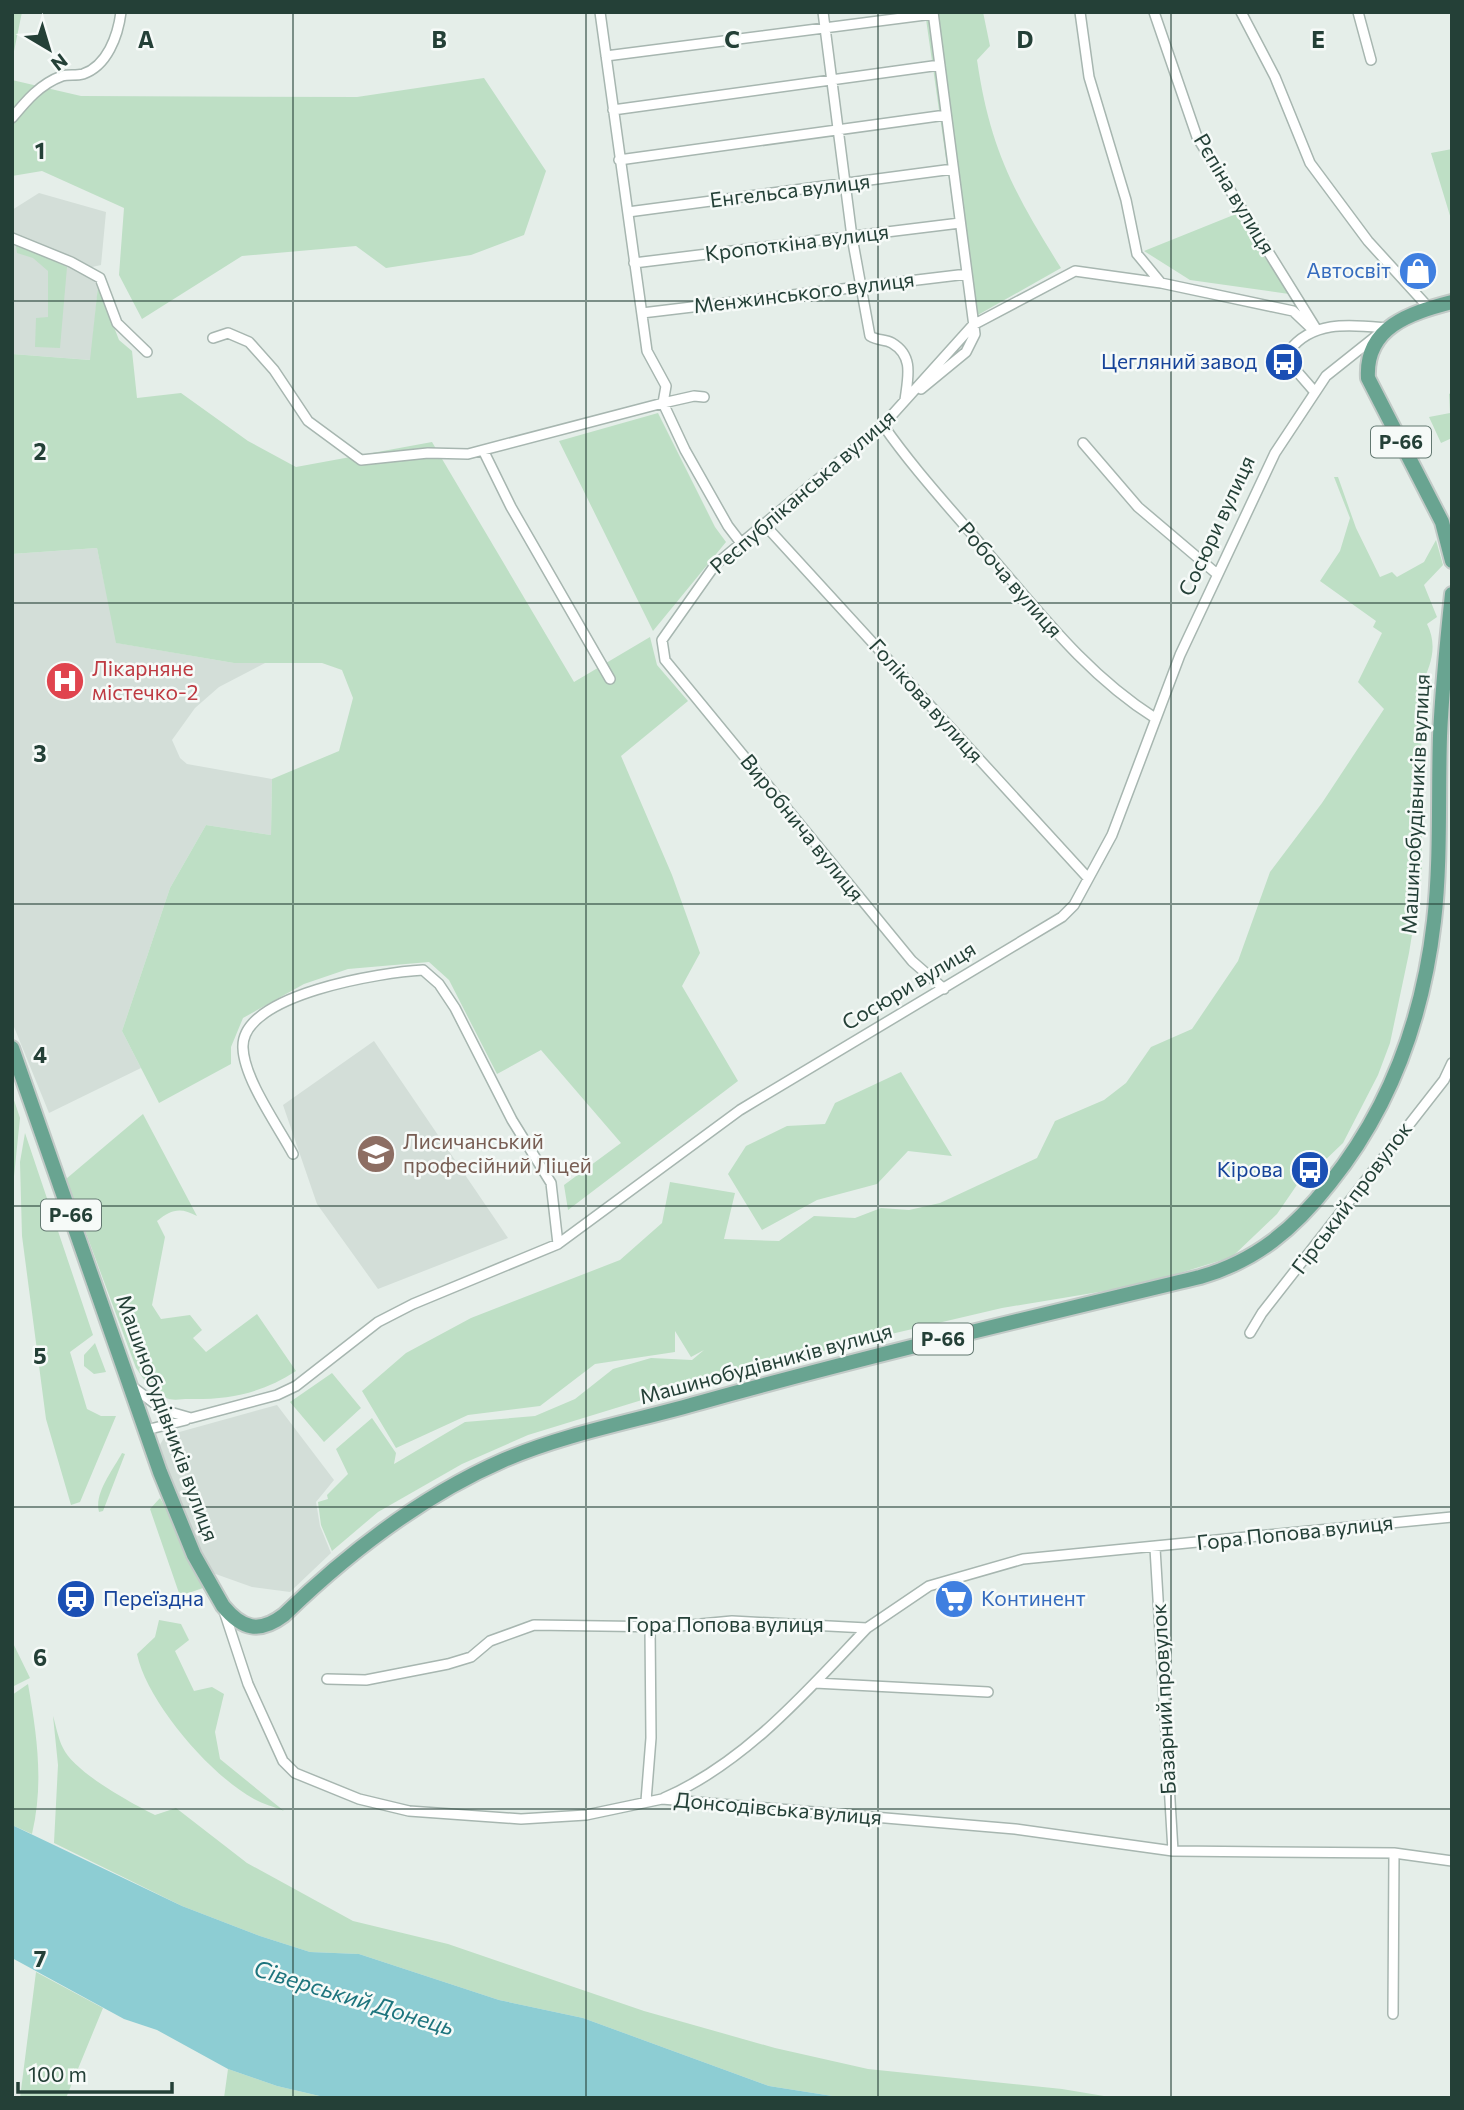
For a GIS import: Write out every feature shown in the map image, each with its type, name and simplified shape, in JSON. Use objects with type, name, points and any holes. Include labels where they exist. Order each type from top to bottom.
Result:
[{"type":"main road","name":"Сосюри вулиця","points":[[1388,328],[1429,308],[1452,302]]},
{"type":"main road","name":"Р-66","points":[[1388,328],[1378,337],[1370,351],[1367,359],[1368,378],[1442,522],[1451,555]]},
{"type":"main road","name":"Машинобудівників вулиця","points":[[12,1048],[176,1514],[223,1606],[245,1626],[258,1629],[271,1625],[386,1528],[435,1496],[504,1460],[565,1438],[824,1368],[1200,1277],[1227,1269],[1264,1250],[1306,1211],[1362,1139],[1398,1072],[1415,1014],[1428,962],[1434,919],[1440,731],[1452,594]]},
{"type":"street","points":[[12,118],[33,93],[63,75],[80,75],[96,68],[108,54],[121,12]]},
{"type":"street","points":[[600,12],[647,351],[666,386],[663,403],[685,450],[728,526],[741,543]]},
{"type":"street","points":[[823,12],[852,237],[870,336],[878,341],[889,341],[904,352],[909,363],[905,400]]},
{"type":"street","points":[[1080,12],[1089,77],[1126,200],[1138,254],[1161,283]]},
{"type":"street","name":"Рєпіна вулиця","points":[[1154,12],[1197,137],[1315,330]]},
{"type":"street","points":[[1241,12],[1275,77],[1310,163],[1368,242],[1429,308]]},
{"type":"street","points":[[1358,12],[1371,60]]},
{"type":"street","points":[[606,56],[933,13],[974,326]]},
{"type":"street","points":[[613,110],[940,65]]},
{"type":"street","points":[[620,160],[946,115]]},
{"type":"street","name":"Енгельса вулиця","points":[[628,212],[953,169]]},
{"type":"street","name":"Кропоткіна вулиця","points":[[634,263],[960,223]]},
{"type":"street","points":[[12,238],[71,262],[100,278],[117,323],[147,352]]},
{"type":"street","name":"Республіканська вулиця","points":[[665,660],[662,640],[715,565],[883,425],[974,326],[1075,271],[1161,283],[1293,311],[1315,330]]},
{"type":"street","name":"Менжинського вулиця","points":[[642,313],[967,274]]},
{"type":"street","points":[[1314,391],[1294,368],[1289,351],[1297,340],[1315,330],[1347,325],[1388,328]]},
{"type":"street","name":"Сосюри вулиця","points":[[146,1430],[277,1395],[296,1386],[378,1322],[413,1304],[558,1244],[740,1110],[1062,917],[1074,905],[1112,835],[1155,718],[1217,574],[1275,453],[1314,391],[1344,360],[1388,328]]},
{"type":"street","points":[[213,338],[228,333],[249,342],[274,370],[308,421],[361,460],[483,450],[663,403],[694,396],[704,397]]},
{"type":"street","name":"Робоча вулиця","points":[[883,425],[929,488],[1060,638],[1123,696],[1155,718]]},
{"type":"street","points":[[1083,443],[1138,507],[1217,574]]},
{"type":"street","points":[[483,450],[511,507],[610,679]]},
{"type":"street","name":"Голікова вулиця","points":[[764,524],[1088,878]]},
{"type":"street","name":"Виробнича вулиця","points":[[665,660],[904,951],[944,989]]},
{"type":"street","points":[[293,1154],[246,1064],[242,1046],[250,1026],[301,995],[335,984],[423,970],[439,984],[455,1008],[512,1120],[551,1183],[558,1244]]},
{"type":"street","name":"Гірський провулок","points":[[1250,1333],[1262,1313],[1444,1080],[1452,1063]]},
{"type":"street","points":[[129,1383],[163,1410],[191,1419]]},
{"type":"street","name":"Гора Попова вулиця","points":[[327,1679],[366,1680],[448,1664],[471,1657],[490,1642],[534,1625],[650,1627],[732,1621],[867,1628],[929,1586],[1023,1559],[1452,1517]]},
{"type":"street","name":"Базарний провулок","points":[[1155,1548],[1173,1851]]},
{"type":"street","name":"Донсодівська вулиця","points":[[223,1606],[248,1685],[283,1761],[295,1773],[315,1784],[410,1811],[455,1817],[521,1819],[586,1815],[662,1799],[1015,1829],[1173,1851],[1394,1853],[1452,1861]]},
{"type":"street","points":[[646,1801],[651,1738],[650,1627]]},
{"type":"street","points":[[662,1799],[693,1784],[732,1759],[814,1683],[867,1628]]},
{"type":"street","points":[[814,1683],[988,1692]]},
{"type":"street","points":[[1393,2014],[1394,1853]]},
{"type":"shaded area","points":[[39,193],[106,212],[101,265],[92,267],[91,278],[98,286],[91,360],[12,354],[12,210]]},
{"type":"shaded area","points":[[97,548],[117,643],[234,663],[267,662],[219,687],[195,708],[172,740],[180,758],[187,764],[272,779],[271,835],[206,825],[170,888],[122,1031],[141,1068],[49,1113],[12,1022],[12,554]]},
{"type":"shaded area","name":"Лисичанський професійний Ліцей","points":[[374,1041],[508,1238],[378,1289],[317,1204],[283,1105]]},
{"type":"shaded area","points":[[277,1405],[334,1480],[316,1502],[320,1526],[331,1553],[290,1592],[252,1587],[210,1572],[180,1512],[157,1450],[165,1436]]},
{"type":"green space","points":[[12,12],[22,12],[12,61]]},
{"type":"green space","points":[[925,12],[983,12],[990,46],[977,60],[989,119],[1017,193],[1061,268],[969,320]]},
{"type":"green space","points":[[484,78],[546,171],[524,235],[471,255],[386,268],[356,246],[242,256],[142,319],[119,275],[124,208],[42,171],[12,176],[12,80],[81,96],[357,97]]},
{"type":"green space","points":[[1452,149],[1452,218],[1451,219],[1431,153]]},
{"type":"green space","points":[[1236,214],[1289,294],[1190,280],[1144,251]]},
{"type":"green space","points":[[16,246],[26,247],[67,267],[60,348],[35,347],[36,318],[48,317],[48,271],[33,258],[17,253]]},
{"type":"green space","points":[[98,286],[119,340],[132,351],[137,398],[181,393],[248,441],[296,467],[432,442],[574,682],[650,637],[657,665],[688,701],[621,756],[672,875],[700,953],[682,986],[738,1081],[568,1210],[564,1185],[621,1143],[541,1050],[497,1074],[449,980],[429,962],[348,969],[304,984],[243,1018],[231,1047],[231,1064],[159,1103],[122,1031],[170,888],[206,825],[271,835],[272,779],[339,751],[353,698],[342,670],[322,663],[234,663],[116,643],[97,548],[12,554],[12,354],[90,360]]},
{"type":"green space","points":[[1452,392],[1452,438],[1441,443],[1429,417],[1450,413],[1449,394]]},
{"type":"green space","points":[[658,413],[715,527],[726,542],[653,631],[559,441]]},
{"type":"green space","points":[[1334,477],[1338,477],[1356,528],[1380,577],[1392,572],[1397,577],[1424,562],[1436,540],[1443,565],[1424,585],[1437,617],[1427,624],[1433,648],[1428,671],[1421,686],[1422,873],[1390,1043],[1378,1075],[1343,1143],[1320,1165],[1309,1157],[1296,1174],[1303,1176],[1277,1214],[1232,1257],[1141,1285],[1002,1308],[857,1342],[655,1396],[528,1435],[462,1464],[378,1512],[332,1551],[321,1525],[318,1502],[328,1499],[327,1495],[348,1474],[336,1449],[372,1418],[396,1453],[394,1464],[465,1422],[535,1416],[575,1399],[613,1369],[651,1358],[692,1360],[704,1350],[691,1357],[675,1331],[675,1352],[595,1364],[540,1406],[468,1415],[396,1448],[362,1391],[406,1353],[471,1318],[620,1260],[662,1223],[670,1182],[735,1193],[724,1239],[779,1241],[814,1216],[855,1218],[881,1208],[909,1210],[940,1203],[1037,1158],[1055,1121],[1104,1100],[1126,1083],[1151,1047],[1192,1029],[1238,961],[1270,872],[1322,803],[1384,709],[1358,682],[1382,633],[1373,627],[1376,621],[1320,581],[1340,551],[1350,518]]},
{"type":"green space","points":[[901,1072],[952,1156],[908,1151],[877,1184],[817,1200],[762,1230],[728,1174],[746,1146],[787,1126],[825,1124],[835,1103]]},
{"type":"green space","points":[[12,1094],[20,1118],[13,1186],[12,1183]]},
{"type":"green space","points":[[143,1114],[197,1216],[186,1211],[176,1211],[157,1221],[165,1237],[152,1305],[161,1319],[190,1315],[202,1330],[193,1338],[206,1352],[257,1314],[296,1371],[284,1379],[245,1394],[174,1400],[157,1393],[136,1368],[66,1179]]},
{"type":"green space","points":[[25,1133],[93,1335],[70,1352],[87,1409],[101,1416],[116,1416],[80,1502],[71,1505],[46,1419],[22,1236],[20,1162]]},
{"type":"green space","points":[[95,1343],[106,1372],[94,1374],[84,1366],[84,1355]]},
{"type":"green space","points":[[332,1373],[361,1408],[324,1442],[290,1402]]},
{"type":"green space","points":[[122,1453],[125,1454],[103,1511],[99,1512],[102,1489]]},
{"type":"green space","points":[[160,1498],[184,1539],[203,1588],[180,1596],[150,1509]]},
{"type":"green space","points":[[159,1620],[181,1624],[189,1640],[175,1651],[194,1691],[212,1687],[224,1694],[215,1732],[220,1759],[284,1811],[254,1799],[219,1773],[183,1736],[153,1694],[137,1654],[155,1637]]},
{"type":"green space","points":[[12,1641],[30,1678],[12,1687]]},
{"type":"green space","points":[[28,1684],[38,1778],[32,1834],[12,1825],[12,1695]]},
{"type":"green space","points":[[53,1716],[61,1744],[69,1757],[104,1786],[155,1815],[176,1808],[247,1863],[353,1921],[448,1944],[644,2011],[775,2048],[868,2069],[1062,2089],[1116,2098],[845,2098],[769,2086],[583,2018],[499,2000],[359,1954],[310,1952],[260,1936],[182,1906],[54,1843],[58,1765]]},
{"type":"green space","points":[[36,1972],[103,2008],[66,2098],[20,2098]]},
{"type":"green space","points":[[228,2069],[277,2086],[328,2098],[224,2098]]},
{"type":"water","name":"Сіверський Донець","points":[[12,1825],[182,1906],[260,1936],[310,1952],[359,1954],[499,2000],[583,2018],[769,2086],[845,2098],[328,2098],[277,2086],[228,2069],[157,2030],[124,2019],[12,1958]]},
{"type":"place","name":"Автосвіт","points":[[1418,271]]},
{"type":"place","name":"Цегляний завод","points":[[1284,362]]},
{"type":"place","name":"Лікарняне містечко-2","points":[[65,681]]},
{"type":"place","name":"Лисичанський професійний Ліцей","points":[[376,1154]]},
{"type":"place","name":"Кірова","points":[[1310,1170]]},
{"type":"place","name":"Переїздна","points":[[76,1599]]},
{"type":"place","name":"Континент","points":[[954,1599]]}]
